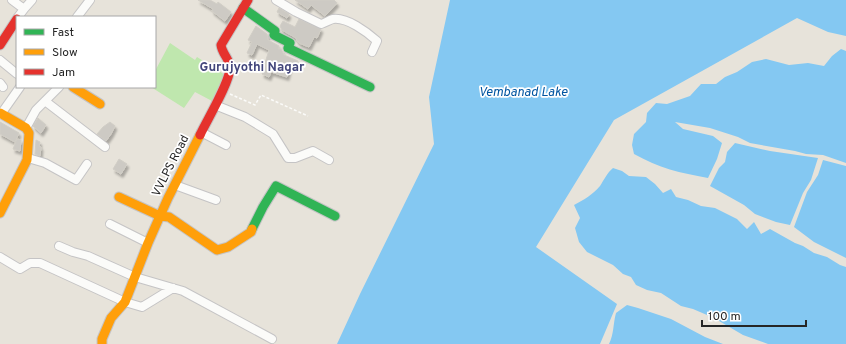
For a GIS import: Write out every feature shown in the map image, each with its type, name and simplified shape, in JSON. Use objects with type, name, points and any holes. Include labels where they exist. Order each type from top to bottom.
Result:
[{"type":"street","points":[[12,0],[24,8]]},
{"type":"street","points":[[19,16],[24,8],[32,0]]},
{"type":"street","points":[[78,16],[90,0]]},
{"type":"street","name":"VVLPS Road","points":[[103,344],[102,339],[112,318],[125,302],[160,216],[222,91],[228,76],[228,62],[221,54],[221,45],[248,0]]},
{"type":"street","points":[[276,0],[321,24],[333,19],[348,22],[368,33],[377,41],[372,52]]},
{"type":"street","points":[[243,8],[275,31],[274,35],[290,43],[288,48],[370,87]]},
{"type":"street","points":[[0,46],[16,21]]},
{"type":"street","points":[[0,60],[16,73]]},
{"type":"street","points":[[0,213],[28,158],[29,133],[26,128],[1,114],[19,88]]},
{"type":"street","points":[[26,128],[36,110],[58,88]]},
{"type":"street","points":[[75,88],[100,104]]},
{"type":"street","points":[[45,101],[105,147]]},
{"type":"street","points":[[215,105],[244,116],[273,134],[288,158],[295,158],[313,151],[329,160]]},
{"type":"street","points":[[201,132],[226,145]]},
{"type":"street","points":[[28,158],[45,163],[76,180],[87,164]]},
{"type":"street","points":[[175,185],[216,200]]},
{"type":"street","points":[[120,197],[160,216],[169,217],[217,250],[228,247],[251,232],[263,207],[276,186],[335,216]]},
{"type":"street","points":[[110,224],[148,243]]},
{"type":"street","points":[[59,246],[88,256],[136,277],[183,291],[272,339]]},
{"type":"street","points":[[0,257],[20,269],[30,264],[40,263],[125,302],[142,307],[173,288]]},
{"type":"path","points":[[228,62],[260,73]]},
{"type":"path","points":[[222,91],[255,105],[260,95],[308,116]]},
{"type":"green space","points":[[170,43],[195,60],[197,57],[225,75],[212,101],[195,92],[184,108],[153,88],[156,88],[156,69]]},
{"type":"water","name":"Vembanad Lake","points":[[450,0],[846,0],[846,36],[828,32],[797,18],[614,120],[536,247],[617,304],[600,344],[337,344],[434,144],[429,97]]},
{"type":"water","points":[[841,49],[846,51],[846,163],[823,155],[806,154],[750,143],[738,137],[710,128],[675,122],[683,129],[713,136],[722,143],[717,159],[708,178],[670,169],[652,163],[634,154],[632,145],[634,134],[646,122],[647,113],[656,103],[667,104],[690,96],[701,84],[716,84],[725,77],[737,72],[752,62],[766,59],[789,65],[808,63],[824,66],[832,56]]},
{"type":"water","points":[[735,143],[770,151],[818,158],[811,180],[803,193],[790,225],[776,222],[755,214],[744,205],[710,186],[719,168],[725,162],[727,152]]},
{"type":"water","points":[[823,160],[846,166],[846,258],[814,242],[794,227],[807,192],[818,175]]},
{"type":"water","points":[[613,168],[622,171],[629,176],[646,177],[663,193],[671,189],[676,197],[688,200],[701,206],[715,208],[737,219],[747,229],[754,222],[761,234],[770,229],[814,253],[827,257],[846,267],[846,344],[768,344],[743,335],[714,318],[693,309],[681,306],[661,293],[647,290],[636,285],[631,277],[623,274],[613,265],[587,252],[579,242],[575,228],[580,218],[574,205],[588,197],[597,189]]},
{"type":"water","points":[[627,305],[671,319],[705,337],[723,344],[609,344],[616,313]]},
{"type":"building","points":[[198,0],[210,0],[217,4],[218,2],[231,12],[225,21],[212,11],[213,9]]},
{"type":"building","points":[[295,0],[334,0],[337,3],[325,16],[311,5],[308,9]]},
{"type":"building","points":[[279,8],[289,14],[287,18],[277,12]]},
{"type":"building","points":[[299,19],[321,29],[317,38],[314,37],[309,47],[299,43],[296,38],[282,30],[280,26],[283,21],[295,27]]},
{"type":"building","points":[[256,26],[267,34],[268,40],[279,46],[278,49],[281,49],[284,55],[298,61],[296,67],[290,65],[287,77],[271,72],[269,77],[262,74],[269,50],[257,44],[252,55],[247,53],[252,42],[248,40]]},
{"type":"building","points":[[38,118],[46,125],[41,133],[33,126]]},
{"type":"building","points":[[0,122],[19,133],[15,142],[0,134]]},
{"type":"building","points":[[110,122],[115,126],[106,141],[97,134]]},
{"type":"building","points":[[17,139],[21,140],[20,151],[13,149]]},
{"type":"building","points":[[36,140],[40,142],[40,156],[35,154]]},
{"type":"building","points":[[119,159],[127,164],[121,174],[113,169]]},
{"type":"traffic: fast","points":[[243,8],[275,31],[274,35],[290,43],[288,48],[370,87]]},
{"type":"traffic: fast","points":[[252,229],[276,186],[335,216]]},
{"type":"traffic: slow","points":[[75,88],[100,104]]},
{"type":"traffic: slow","points":[[0,113],[26,128],[29,133],[27,160],[0,213]]},
{"type":"traffic: slow","points":[[102,344],[102,339],[111,318],[125,302],[148,243],[168,198],[200,135]]},
{"type":"traffic: slow","points":[[119,197],[160,216],[169,217],[217,250],[228,247],[251,232],[252,229]]},
{"type":"traffic: jam","points":[[200,135],[229,74],[230,65],[221,45],[248,0]]},
{"type":"traffic: jam","points":[[0,45],[16,21]]},
{"type":"district","name":"Gurujyothi Nagar","points":[[252,68]]}]
